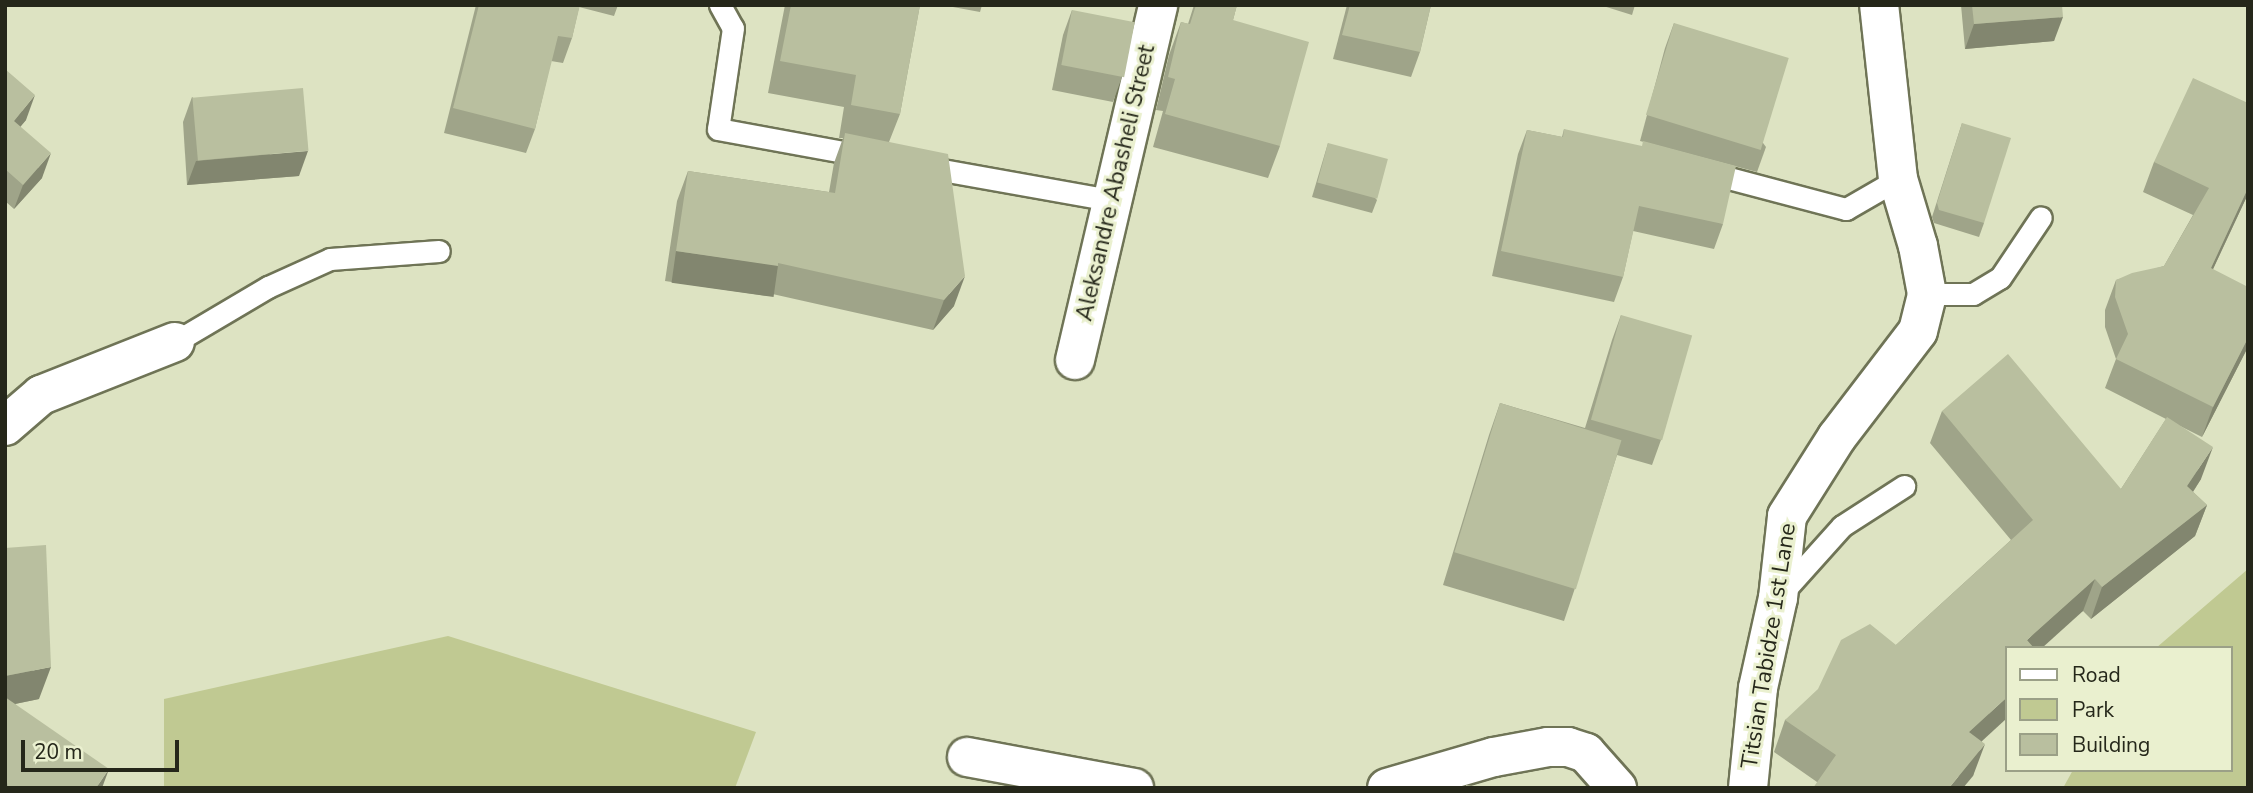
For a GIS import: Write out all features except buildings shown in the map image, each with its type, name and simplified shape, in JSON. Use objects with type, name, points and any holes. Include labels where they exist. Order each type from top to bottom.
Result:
[{"type":"street","name":"Aleksandre Abasheli Street","points":[[1075,360],[1158,5]]},
{"type":"street","name":"Titsian Tabidze 1st Lane","points":[[1748,788],[1758,688],[1778,598],[1787,516],[1837,437],[1918,331],[1927,294],[1918,246],[1898,179],[1879,5]]},
{"type":"street","points":[[5,426],[41,395],[175,342]]},
{"type":"street","points":[[1387,788],[1494,757],[1558,747],[1586,753],[1616,788]]},
{"type":"street","points":[[967,757],[1134,788]]},
{"type":"lane","points":[[720,5],[733,29],[718,129],[881,159]]},
{"type":"lane","points":[[908,163],[1111,200]]},
{"type":"lane","points":[[1684,166],[1846,209],[1898,179]]},
{"type":"lane","points":[[1927,294],[1973,294],[2000,278],[2041,217]]},
{"type":"lane","points":[[175,342],[268,287],[331,259],[439,251]]},
{"type":"lane","points":[[1778,598],[1842,526],[1904,486]]},
{"type":"green space","points":[[2248,569],[2248,788],[2063,788],[2072,772],[2232,772],[2232,646],[2158,646]]},
{"type":"green space","points":[[448,636],[756,732],[735,788],[164,788],[164,699]]}]
